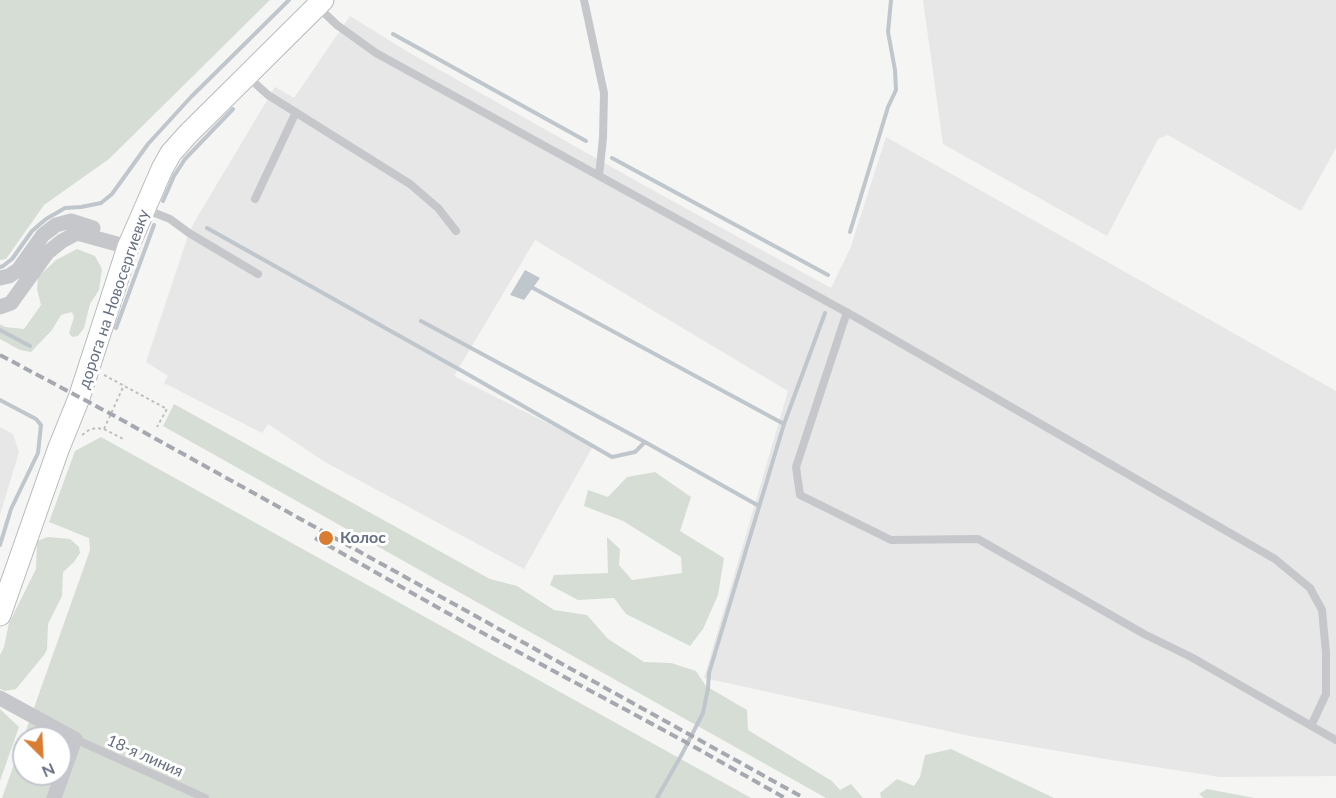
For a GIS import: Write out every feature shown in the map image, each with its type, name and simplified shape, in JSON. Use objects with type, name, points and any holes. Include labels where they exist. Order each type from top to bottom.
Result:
[{"type":"street","name":"дорога на Новосергиевку","points":[[0,615],[89,368],[119,244],[145,209],[171,153],[320,3]]},
{"type":"street","points":[[0,278],[9,276],[18,270],[43,235],[56,225],[71,221],[93,228],[119,244]]},
{"type":"street","points":[[0,307],[11,303],[47,253],[77,233],[119,244]]},
{"type":"street","points":[[0,698],[75,739],[54,798]]},
{"type":"lane","points":[[584,0],[604,93],[599,176]]},
{"type":"lane","points":[[320,3],[337,25],[376,53],[847,312],[1275,559],[1310,588],[1322,610],[1326,653],[1326,694],[1311,726]]},
{"type":"lane","points":[[247,76],[268,94],[410,184],[438,208],[456,231]]},
{"type":"lane","points":[[255,198],[296,112]]},
{"type":"lane","points":[[145,209],[170,219],[189,233],[258,274]]},
{"type":"lane","points":[[847,312],[796,467],[800,495],[891,540],[978,539],[1336,740]]},
{"type":"lane","name":"18-я линия","points":[[75,739],[205,798]]},
{"type":"path","points":[[89,368],[124,384],[167,409],[157,428]]},
{"type":"path","points":[[104,429],[124,384]]},
{"type":"path","points":[[80,436],[96,428],[104,429],[125,440]]},
{"type":"shaded area","points":[[0,0],[270,0],[109,159],[44,205],[6,259],[0,260]]},
{"type":"shaded area","points":[[923,0],[1336,0],[1336,148],[1301,211],[1168,135],[1158,139],[1107,236],[943,144]]},
{"type":"shaded area","points":[[350,16],[408,52],[831,288],[850,249],[886,137],[1336,391],[1336,776],[1220,777],[970,736],[704,678],[788,391],[535,240],[454,376],[593,446],[524,569],[325,462],[268,424],[262,433],[164,383],[168,376],[146,362],[189,233],[196,219],[275,87],[294,98]]},
{"type":"shaded area","points":[[77,249],[95,256],[102,269],[99,290],[90,304],[84,328],[78,336],[72,337],[69,333],[74,317],[72,312],[61,315],[52,330],[31,352],[20,350],[0,339],[0,324],[5,327],[24,329],[41,305],[37,289],[38,277],[56,260]]},
{"type":"shaded area","points":[[525,270],[540,278],[524,300],[510,295]]},
{"type":"shaded area","points":[[174,404],[490,579],[517,586],[554,610],[587,615],[608,639],[644,662],[671,663],[696,671],[706,686],[747,710],[748,730],[832,781],[840,790],[851,784],[863,798],[826,798],[163,426]]},
{"type":"shaded area","points":[[0,427],[13,434],[19,452],[0,515]]},
{"type":"shaded area","points":[[101,437],[751,798],[2,798],[12,770],[12,786],[72,786],[72,726],[28,726],[90,550],[89,538],[49,522],[75,451]]},
{"type":"shaded area","points":[[655,472],[691,497],[680,531],[724,558],[718,595],[703,629],[690,646],[626,614],[614,598],[578,600],[550,585],[554,575],[608,573],[607,537],[620,549],[619,565],[632,580],[682,573],[681,557],[623,521],[584,506],[588,490],[608,497],[627,477]]},
{"type":"shaded area","points":[[48,537],[70,539],[79,547],[80,553],[63,572],[62,596],[48,624],[47,650],[16,689],[5,691],[0,689],[0,655],[9,623],[36,569],[37,541]]},
{"type":"shaded area","points":[[0,709],[18,726],[12,726],[12,747],[0,781]]},
{"type":"shaded area","points":[[951,749],[1054,798],[881,798],[880,793],[897,779],[914,786],[920,777],[925,755]]},
{"type":"shaded area","points":[[1207,789],[1255,798],[1204,798],[1199,794]]},
{"type":"waterway","points":[[0,267],[12,259],[32,231],[46,219],[65,208],[101,203],[112,194],[148,144],[191,97],[289,0]]},
{"type":"waterway","points":[[850,232],[888,107],[896,90],[888,32],[891,0]]},
{"type":"waterway","points":[[393,34],[586,141]]},
{"type":"waterway","points":[[163,201],[174,176],[185,159],[233,109]]},
{"type":"waterway","points":[[612,158],[828,275]]},
{"type":"waterway","points":[[116,328],[154,225]]},
{"type":"waterway","points":[[207,228],[612,457],[635,452],[645,442],[759,506]]},
{"type":"waterway","points":[[533,288],[784,424]]},
{"type":"waterway","points":[[657,798],[703,713],[709,673],[784,424],[825,313]]},
{"type":"waterway","points":[[421,321],[645,442]]},
{"type":"waterway","points":[[0,330],[30,346]]},
{"type":"waterway","points":[[0,400],[36,419],[41,425],[38,453],[11,509],[0,545]]},
{"type":"railway","points":[[0,355],[111,414],[804,798]]},
{"type":"railway","points":[[315,538],[481,632],[785,798]]},
{"type":"place","name":"Колос","points":[[326,538]]}]
